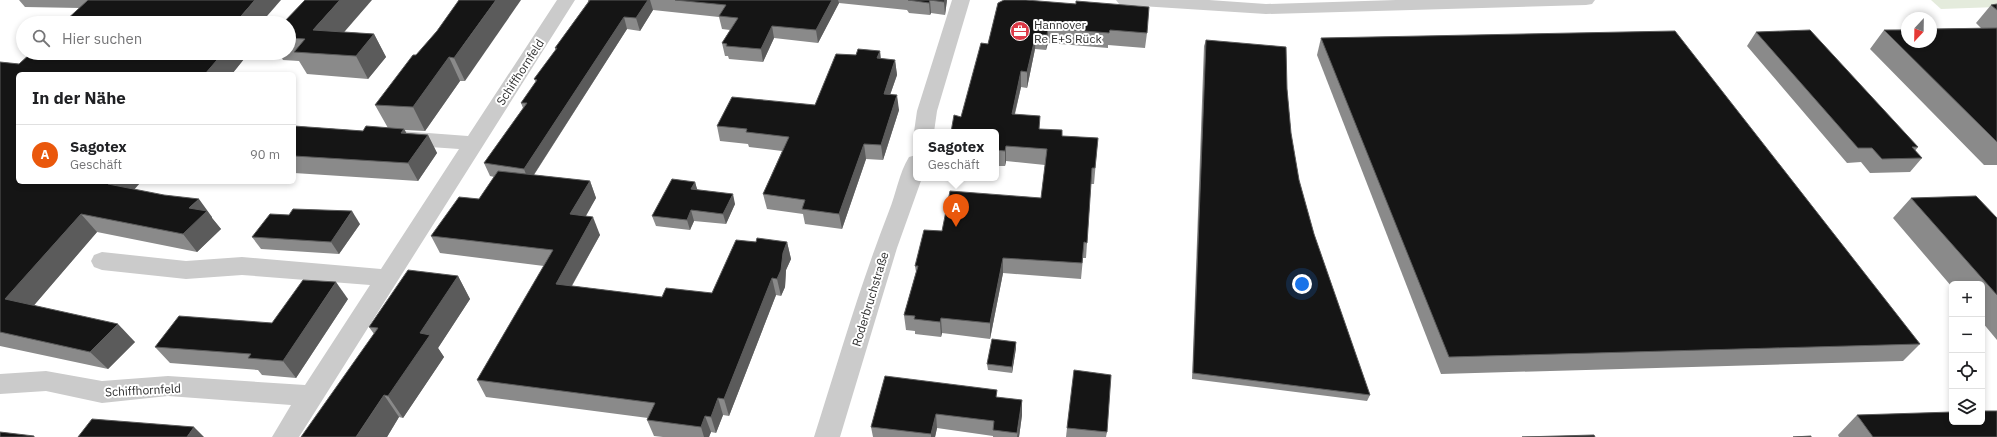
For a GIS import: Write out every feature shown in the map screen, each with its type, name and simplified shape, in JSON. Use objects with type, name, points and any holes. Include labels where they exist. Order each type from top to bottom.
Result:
[{"type":"street","name":"Schiffhornfeld","points":[[285,437],[389,278],[566,0]]},
{"type":"street","points":[[924,129],[927,111],[961,0]]},
{"type":"street","points":[[1125,0],[1266,9],[1586,0]]},
{"type":"street","points":[[381,136],[474,143]]},
{"type":"street","name":"Roderbruchstraße","points":[[827,437],[886,248],[907,193],[913,172]]},
{"type":"street","points":[[102,261],[186,270],[242,266],[389,278]]},
{"type":"street","name":"Schiffhornfeld","points":[[0,384],[46,381],[102,392],[168,386],[312,396]]},
{"type":"green space","points":[[1931,0],[1997,0],[1997,7],[1941,9]]},
{"type":"building","points":[[88,0],[255,0],[241,16],[71,16]]},
{"type":"building","points":[[305,0],[340,0],[313,30],[374,34],[356,56],[296,52],[296,50],[305,39],[296,38],[296,16],[290,16]]},
{"type":"building","points":[[459,0],[496,0],[454,58],[449,57],[413,107],[375,105],[413,55],[416,55],[437,31]]},
{"type":"building","points":[[590,0],[648,0],[636,18],[624,17],[524,169],[484,163],[527,103],[521,103],[537,80],[534,79]]},
{"type":"building","points":[[675,0],[832,0],[816,30],[772,26],[761,49],[726,46],[727,44],[722,43],[738,18],[719,16],[726,5]]},
{"type":"building","points":[[908,0],[930,0],[929,3]]},
{"type":"building","points":[[930,0],[945,0],[944,2]]},
{"type":"building","points":[[1004,0],[1026,0],[1076,4],[1076,1],[1149,7],[1147,33],[1110,30],[1109,33],[1048,28],[1047,35],[1036,34],[1027,72],[1021,71],[1012,114],[1040,116],[1039,129],[1062,130],[1062,136],[1098,138],[1095,168],[1092,168],[1087,243],[1084,242],[1082,263],[1003,258],[990,323],[941,318],[940,322],[914,319],[915,316],[904,315],[918,266],[915,266],[924,230],[942,231],[950,191],[1041,198],[1047,149],[1006,146],[1005,151],[999,150],[999,129],[952,129],[954,115],[961,117],[981,43],[988,44],[998,3]]},
{"type":"building","points":[[1997,4],[1997,10],[1991,5]]},
{"type":"building","points":[[1997,28],[1997,142],[1902,48],[1937,48],[1937,29]]},
{"type":"building","points":[[1810,30],[1918,147],[1912,147],[1922,158],[1882,159],[1872,148],[1858,148],[1756,32]]},
{"type":"building","points":[[1884,30],[1901,30],[1901,47]]},
{"type":"building","points":[[1675,31],[1920,344],[1449,357],[1321,38]]},
{"type":"building","points":[[1206,40],[1286,47],[1287,89],[1291,133],[1299,180],[1314,234],[1370,395],[1193,373]]},
{"type":"building","points":[[858,49],[880,51],[877,58],[895,60],[884,94],[897,95],[881,145],[864,144],[839,214],[802,209],[805,200],[763,194],[789,137],[746,132],[747,129],[717,126],[732,97],[815,105],[836,54],[856,55]]},
{"type":"building","points":[[23,60],[217,60],[207,72],[16,72],[16,184],[108,184],[164,195],[199,199],[189,208],[207,211],[183,234],[81,214],[5,299],[118,324],[90,352],[0,332],[0,62],[19,64]]},
{"type":"building","points":[[296,126],[363,131],[366,126],[404,129],[401,133],[428,135],[408,163],[296,156]]},
{"type":"building","points":[[498,171],[590,181],[570,214],[593,217],[556,284],[662,297],[666,288],[712,293],[736,240],[756,242],[757,238],[787,242],[783,253],[781,270],[777,279],[772,278],[724,399],[718,398],[711,417],[705,416],[701,427],[647,420],[655,403],[477,380],[553,250],[431,236],[459,197],[479,199]]},
{"type":"building","points":[[672,179],[695,182],[691,189],[733,194],[723,214],[691,210],[687,220],[652,216]]},
{"type":"building","points":[[1976,196],[1997,218],[1997,295],[1985,281],[1911,198]]},
{"type":"building","points":[[293,209],[352,211],[331,242],[252,237],[270,214],[289,215]]},
{"type":"building","points":[[408,270],[458,276],[420,333],[430,335],[388,396],[384,395],[356,437],[301,437],[378,328],[369,327]]},
{"type":"building","points":[[303,280],[336,282],[283,361],[248,358],[251,354],[155,347],[179,316],[272,323]]},
{"type":"building","points":[[992,339],[1016,342],[1012,367],[987,364]]},
{"type":"building","points":[[1074,370],[1111,375],[1107,432],[1067,428]]},
{"type":"building","points":[[885,376],[997,390],[996,397],[1022,400],[1017,433],[993,430],[994,421],[936,414],[931,434],[871,427]]},
{"type":"building","points":[[1985,411],[1997,411],[1997,437],[1873,437],[1857,415],[1949,412],[1949,425],[1985,425]]},
{"type":"building","points":[[92,419],[194,427],[187,437],[78,437]]},
{"type":"building","points":[[0,432],[34,436],[34,437],[0,437]]},
{"type":"building","points":[[1594,435],[1595,437],[1522,437]]},
{"type":"place","name":"Hannover Re E+S Rück","points":[[1020,31]]},
{"type":"place","name":"Sagotex","points":[[956,227]]}]
